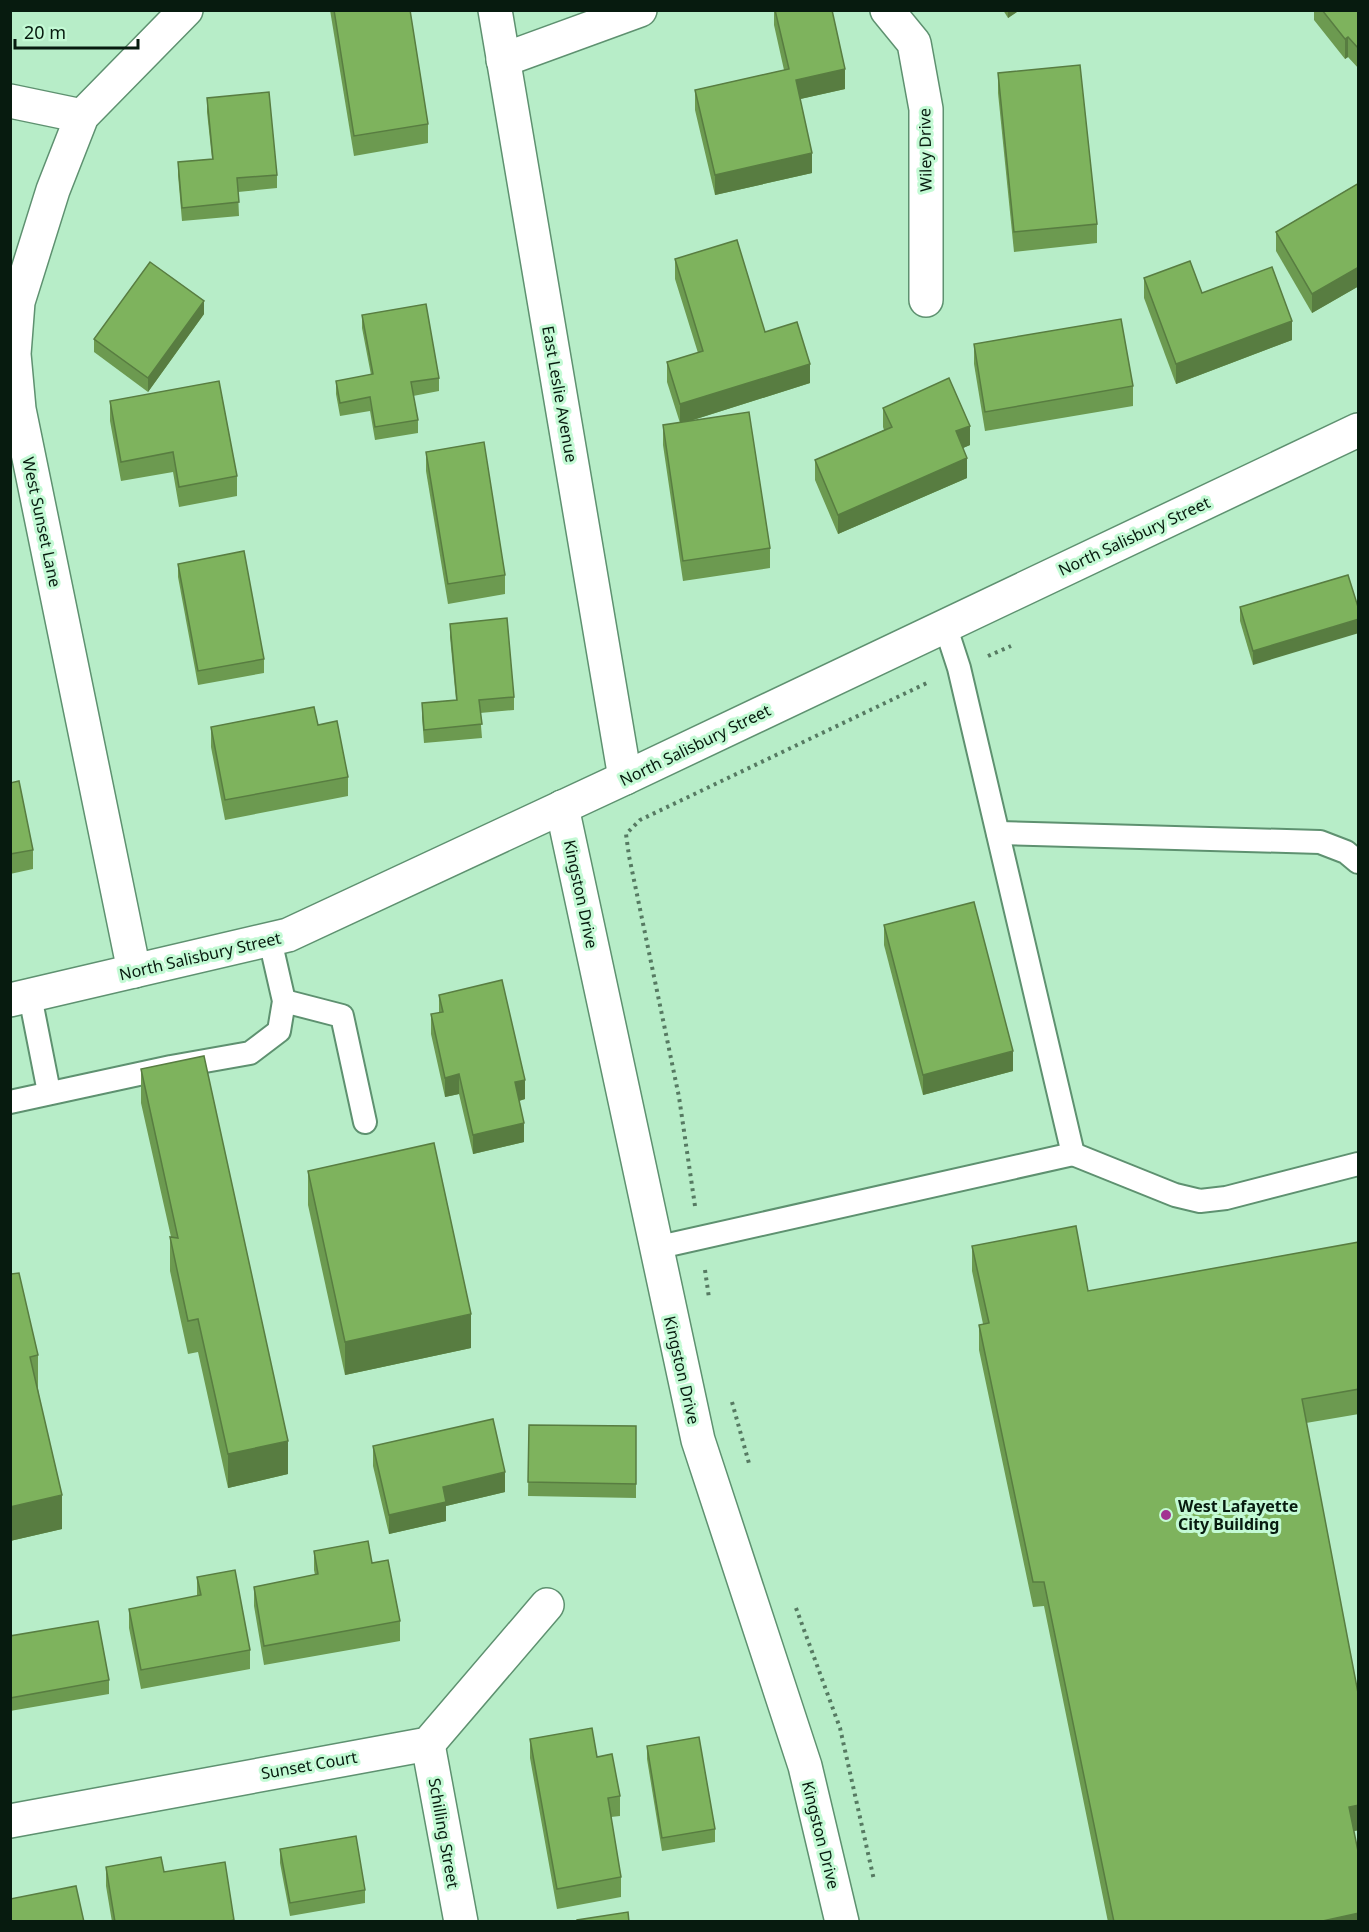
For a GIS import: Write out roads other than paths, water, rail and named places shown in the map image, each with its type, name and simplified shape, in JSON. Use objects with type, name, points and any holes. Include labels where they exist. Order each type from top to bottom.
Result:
[{"type":"street","name":"West Sunset Lane","points":[[134,971],[19,409],[15,354],[18,302],[53,190],[82,116],[186,10]]},
{"type":"street","name":"East Leslie Avenue","points":[[495,10],[625,778]]},
{"type":"street","points":[[503,60],[640,10]]},
{"type":"street","name":"Wiley Drive","points":[[887,10],[914,43],[926,109],[926,300]]},
{"type":"street","points":[[10,101],[82,116]]},
{"type":"street","name":"North Salisbury Street","points":[[20,998],[288,935],[1359,430]]},
{"type":"street","name":"Kingston Drive","points":[[562,807],[698,1440],[805,1766],[842,1922]]},
{"type":"street","points":[[428,1744],[547,1605]]},
{"type":"street","name":"Sunset Court","points":[[10,1821],[428,1744]]},
{"type":"street","name":"Schilling Street","points":[[428,1744],[461,1922]]},
{"type":"lane","points":[[945,625],[959,668],[1073,1154]]},
{"type":"lane","points":[[998,832],[1320,842],[1346,852],[1359,862]]},
{"type":"lane","points":[[10,1102],[49,1092],[250,1053],[279,1031],[284,1001],[270,940]]},
{"type":"lane","points":[[20,998],[49,1092]]},
{"type":"lane","points":[[284,1001],[342,1016],[365,1122]]},
{"type":"lane","points":[[655,1248],[1073,1154],[1175,1196],[1200,1201],[1226,1198],[1359,1164]]},
{"type":"place","name":"West Lafayette City Building","points":[[1166,1515]]}]
